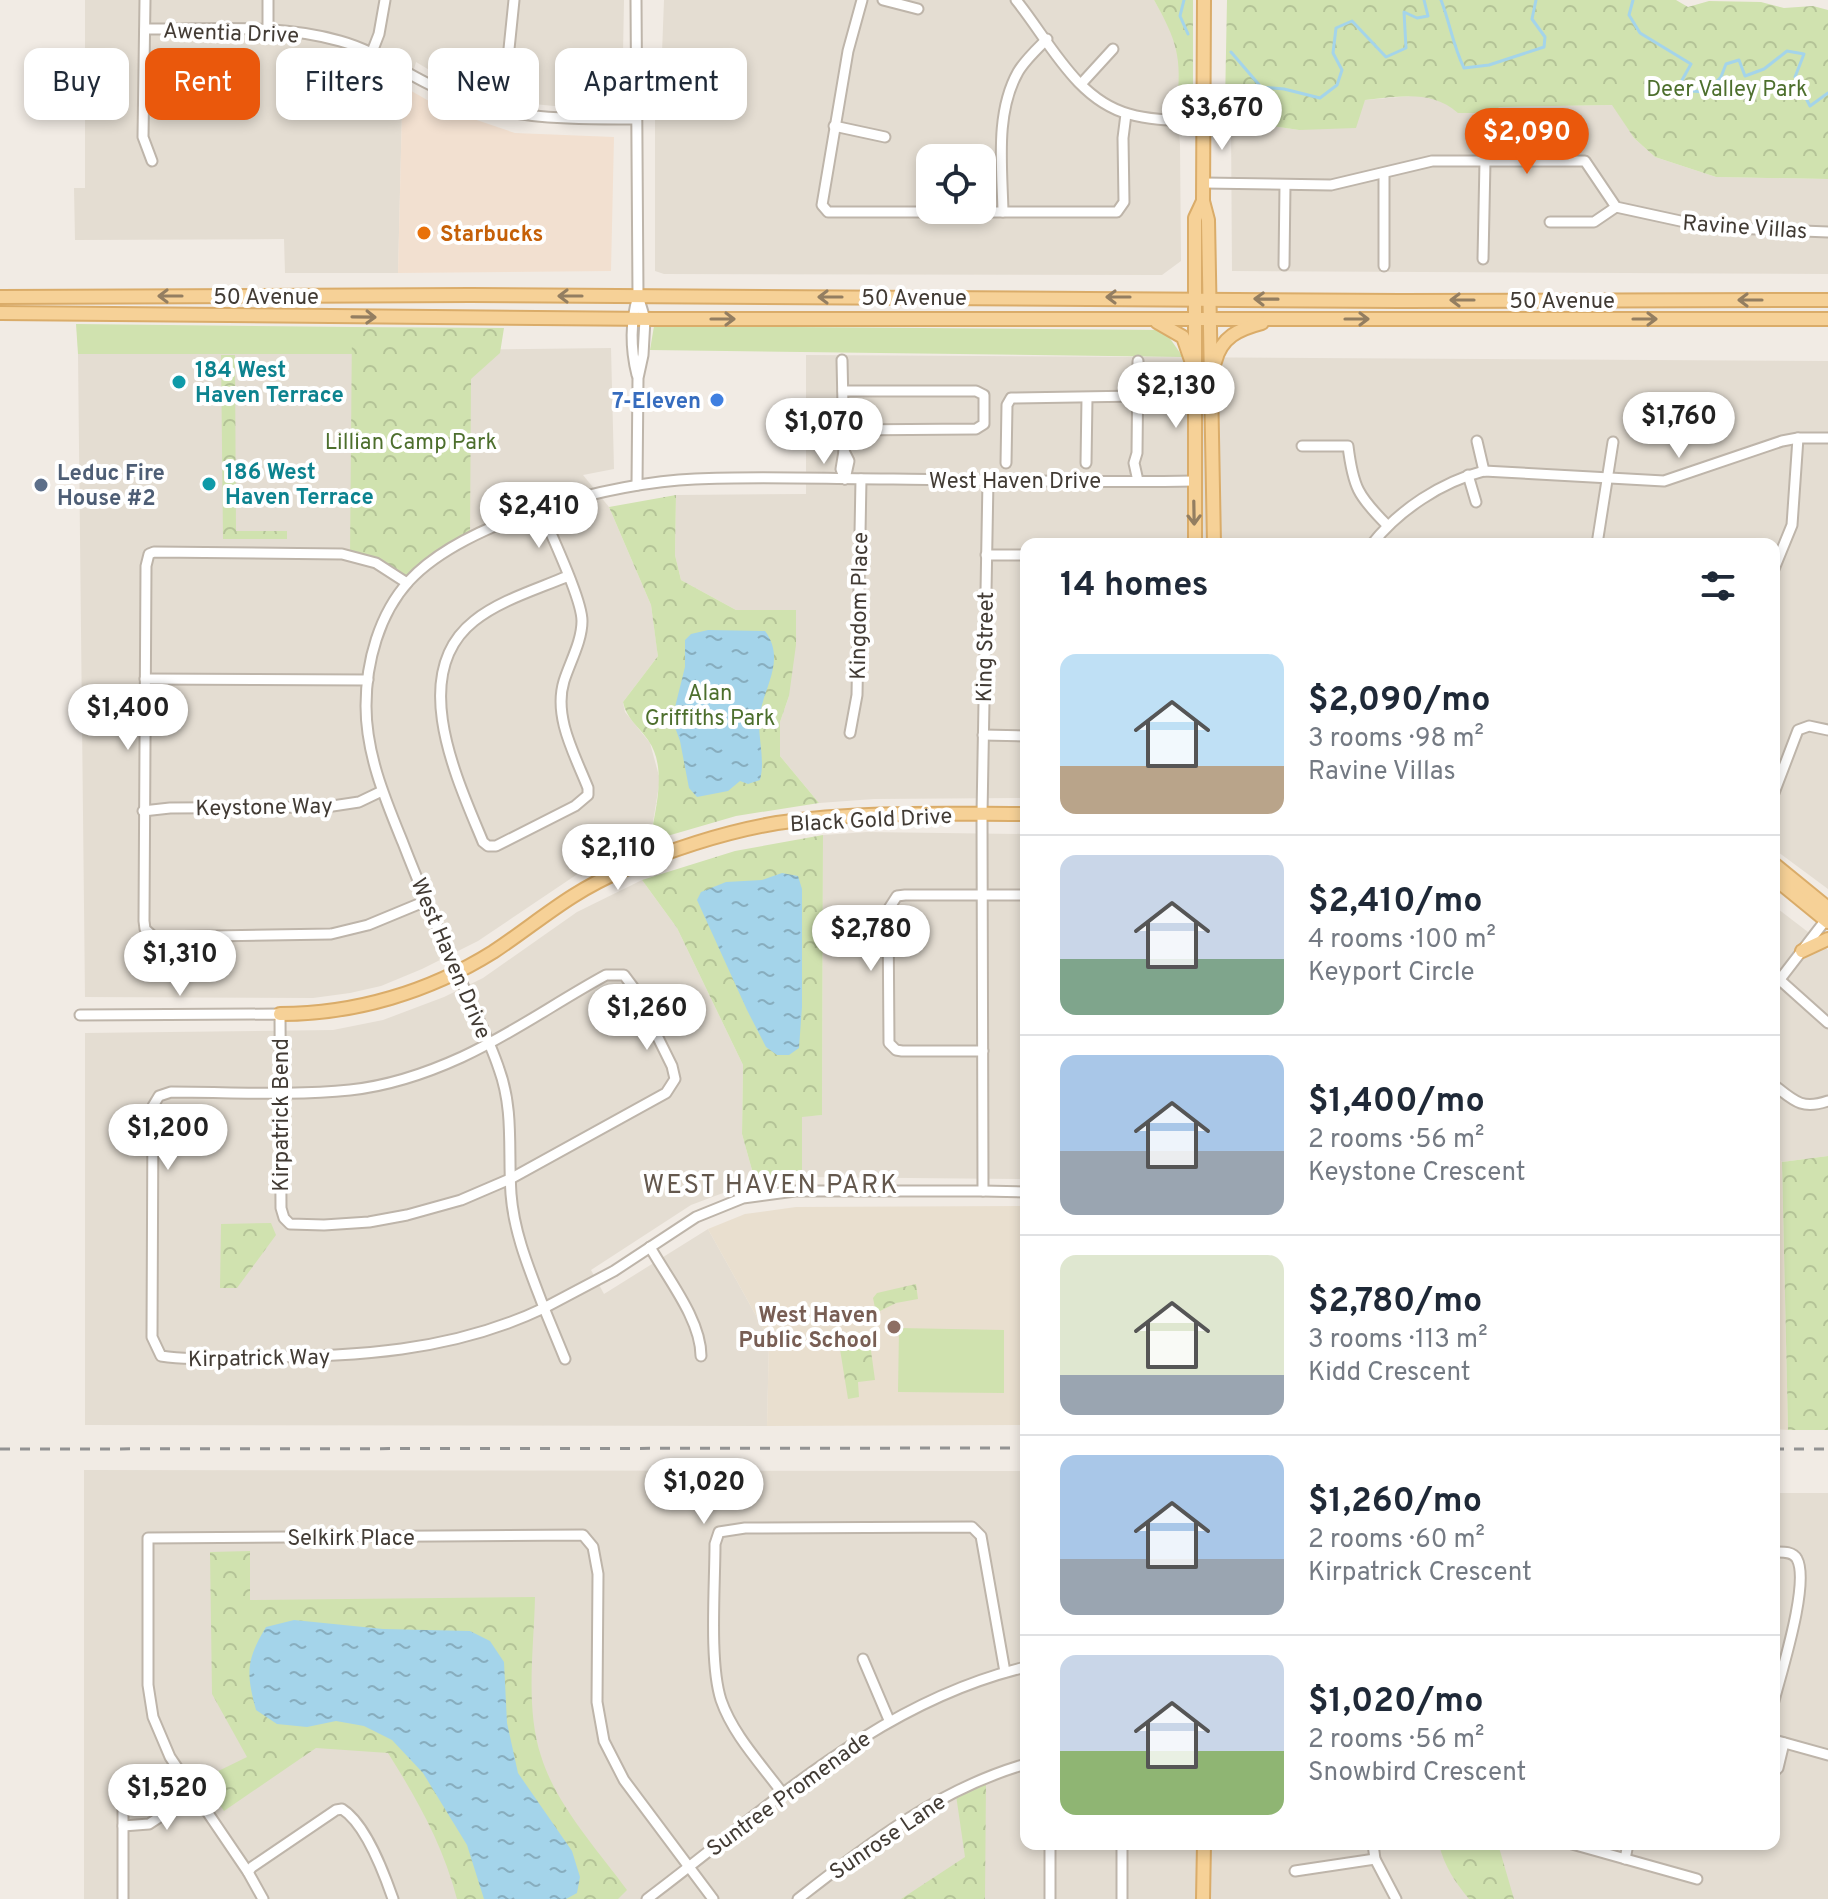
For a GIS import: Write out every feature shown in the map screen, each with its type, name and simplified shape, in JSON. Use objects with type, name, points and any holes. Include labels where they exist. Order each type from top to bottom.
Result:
[{"type":"main road","points":[[1204,0],[1203,201],[1208,220],[1211,298],[1214,538]]},
{"type":"main road","points":[[1195,538],[1195,218],[1203,201]]},
{"type":"main road","name":"50 Avenue","points":[[0,297],[1828,300]]},
{"type":"main road","name":"50 Avenue","points":[[2,314],[631,319],[1828,319]]},
{"type":"main road","points":[[1150,319],[1183,337],[1190,352],[1195,379]]},
{"type":"main road","points":[[1211,380],[1217,351],[1231,335],[1279,319]]},
{"type":"main road","name":"Black Gold Drive","points":[[280,1014],[323,1013],[366,1006],[427,985],[490,953],[555,906],[598,881],[642,862],[712,839],[775,824],[823,818],[1020,814]]},
{"type":"main road","points":[[1780,870],[1827,917]]},
{"type":"main road","points":[[1780,882],[1827,917]]},
{"type":"main road","points":[[1802,951],[1828,939]]},
{"type":"main road","points":[[1203,1899],[1204,1850]]},
{"type":"street","points":[[145,0],[143,137],[152,161]]},
{"type":"street","points":[[268,0],[268,30]]},
{"type":"street","points":[[374,48],[385,0]]},
{"type":"street","points":[[509,48],[514,0]]},
{"type":"street","points":[[636,0],[636,48]]},
{"type":"street","points":[[862,0],[848,51],[834,126],[822,201],[823,209],[828,212],[1117,212],[1124,202],[1123,138],[1126,114]]},
{"type":"street","points":[[883,0],[918,9]]},
{"type":"street","points":[[1016,0],[1081,84],[1099,99],[1126,114],[1204,121]]},
{"type":"street","name":"Awentia Drive","points":[[145,29],[268,30],[315,35],[359,48]]},
{"type":"street","points":[[1003,212],[1005,106],[1020,68],[1047,39]]},
{"type":"street","points":[[1081,84],[1113,49]]},
{"type":"street","points":[[635,120],[638,296],[645,319],[638,378],[637,485]]},
{"type":"street","points":[[834,126],[885,137]]},
{"type":"street","points":[[1204,183],[1331,185],[1432,161],[1585,161],[1616,207],[1594,222],[1550,222]]},
{"type":"street","points":[[1483,259],[1485,161]]},
{"type":"street","points":[[1384,174],[1384,266]]},
{"type":"street","points":[[1284,265],[1285,185]]},
{"type":"street","name":"Ravine Villas","points":[[1616,207],[1708,227],[1828,232]]},
{"type":"street","points":[[638,296],[631,319],[638,378]]},
{"type":"street","points":[[842,360],[844,451],[849,461],[845,479]]},
{"type":"street","points":[[1138,361],[1137,453],[1142,470],[1138,481]]},
{"type":"street","points":[[843,391],[976,391],[984,395],[984,424],[976,429],[843,430]]},
{"type":"street","points":[[1006,463],[1007,405],[1011,398],[1138,396]]},
{"type":"street","points":[[1086,463],[1087,398]]},
{"type":"street","points":[[1377,538],[1387,525],[1425,497],[1468,475],[1484,471],[1664,481],[1798,438],[1828,438]]},
{"type":"street","points":[[1780,554],[1792,525],[1798,438]]},
{"type":"street","points":[[1477,441],[1484,471]]},
{"type":"street","points":[[1598,538],[1613,442]]},
{"type":"street","points":[[1302,446],[1348,446],[1352,474],[1361,500],[1387,525]]},
{"type":"street","points":[[1468,475],[1476,502]]},
{"type":"street","name":"West Haven Drive","points":[[565,1359],[516,1229],[510,1179],[509,1108],[501,1072],[382,791],[368,734],[368,680],[380,630],[407,583],[429,562],[451,548],[501,525],[541,510],[637,485],[693,479],[1194,481]]},
{"type":"street","name":"Kingdom Place","points":[[850,733],[857,695],[861,479]]},
{"type":"street","name":"King Street","points":[[982,814],[988,480]]},
{"type":"street","points":[[541,510],[568,576],[582,620],[563,684],[561,711],[588,795],[562,813],[496,846],[488,846],[483,842],[452,768],[444,737],[441,693],[447,656],[458,636],[475,619],[568,576]]},
{"type":"street","points":[[407,583],[376,563],[342,554],[149,554],[146,566],[144,921],[145,929],[154,937],[331,934],[368,925],[426,901]]},
{"type":"street","points":[[986,555],[1020,555]]},
{"type":"street","points":[[145,679],[368,680]]},
{"type":"street","points":[[1780,777],[1798,730],[1809,726],[1828,730]]},
{"type":"street","points":[[983,735],[1020,736]]},
{"type":"street","name":"Keystone Way","points":[[143,811],[170,808],[326,807],[359,802],[382,791]]},
{"type":"street","points":[[982,814],[983,1191]]},
{"type":"street","points":[[983,1051],[902,1051],[889,1043],[889,905],[897,896],[1020,895]]},
{"type":"street","points":[[1780,980],[1827,917]]},
{"type":"street","points":[[280,1091],[352,1090],[391,1082],[440,1066],[606,975],[619,974],[629,980],[633,987],[675,1073],[674,1083],[662,1095],[510,1179]]},
{"type":"street","points":[[1780,986],[1828,1023]]},
{"type":"street","points":[[80,1015],[280,1014]]},
{"type":"street","name":"Kirpatrick Bend","points":[[280,1014],[281,1208],[290,1224],[355,1223],[407,1215],[461,1200],[510,1179]]},
{"type":"street","points":[[1780,1089],[1801,1105],[1828,1101]]},
{"type":"street","name":"Kirpatrick Way","points":[[280,1091],[171,1092],[159,1096],[153,1106],[152,1337],[161,1356],[327,1357],[403,1350],[476,1335],[544,1308]]},
{"type":"street","points":[[544,1308],[614,1271],[696,1217],[728,1202],[760,1194],[795,1191],[1020,1192]]},
{"type":"street","points":[[650,1247],[694,1324],[701,1344],[701,1356]]},
{"type":"street","points":[[783,1794],[732,1724],[719,1689],[715,1544],[719,1532],[745,1528],[972,1527],[981,1536],[1005,1672]]},
{"type":"street","name":"Selkirk Place","points":[[263,1899],[170,1757],[153,1717],[148,1685],[148,1538],[583,1535],[593,1547],[598,1574],[597,1702],[604,1741],[624,1780],[689,1866]]},
{"type":"street","points":[[1780,1552],[1797,1559],[1799,1581],[1796,1612],[1780,1677]]},
{"type":"street","points":[[863,1659],[889,1720]]},
{"type":"street","name":"Suntree Promenade","points":[[647,1899],[835,1754],[889,1720],[980,1680],[1020,1668]]},
{"type":"street","points":[[1780,1742],[1828,1755]]},
{"type":"street","name":"Sunrose Lane","points":[[798,1899],[911,1815],[965,1786],[1020,1766]]},
{"type":"street","points":[[123,1791],[123,1899]]},
{"type":"street","points":[[123,1826],[149,1824],[195,1794]]},
{"type":"street","points":[[248,1872],[336,1810],[342,1809],[351,1815],[381,1865],[393,1899]]},
{"type":"street","points":[[1050,1850],[1050,1899]]},
{"type":"street","points":[[1122,1850],[1122,1899]]},
{"type":"street","points":[[1374,1850],[1375,1859],[1396,1899]]},
{"type":"street","points":[[1593,1850],[1697,1879]]},
{"type":"street","points":[[1625,1859],[1627,1850]]},
{"type":"street","points":[[1295,1871],[1375,1859]]},
{"type":"street","points":[[689,1866],[713,1899]]},
{"type":"shaded area","points":[[85,0],[624,0],[623,48],[555,48],[555,106],[539,104],[539,48],[428,48],[428,69],[416,62],[412,76],[412,48],[276,48],[276,120],[402,120],[398,273],[285,273],[284,239],[75,240],[74,188],[85,188],[85,120],[129,120],[129,48],[85,48]]},
{"type":"shaded area","points":[[664,0],[1154,0],[1172,32],[1181,68],[1177,104],[1181,261],[1162,275],[664,274],[655,271],[655,120],[747,120],[747,48],[662,48]]},
{"type":"shaded area","points":[[412,91],[428,101],[428,120],[477,120],[515,133],[614,137],[611,271],[398,273],[402,120],[412,120]]},
{"type":"shaded area","points":[[1422,95],[1488,113],[1500,107],[1613,105],[1634,138],[1655,157],[1716,177],[1828,179],[1828,274],[1232,271],[1231,123],[1299,130],[1365,100]]},
{"type":"shaded area","points":[[611,348],[614,469],[583,475],[609,507],[651,605],[658,656],[623,702],[625,712],[650,743],[659,776],[650,841],[585,869],[478,941],[381,986],[313,998],[85,997],[78,354]]},
{"type":"shaded area","points":[[806,355],[1828,361],[1828,889],[1780,853],[1780,538],[1020,538],[1020,798],[874,799],[819,803],[780,756],[780,722],[789,696],[736,610],[681,580],[675,555],[676,495],[806,494]]},
{"type":"shaded area","points":[[867,832],[1020,834],[1020,1179],[802,1177],[802,1116],[822,1115],[823,835]]},
{"type":"shaded area","points":[[642,880],[677,928],[743,1065],[742,1134],[755,1181],[691,1205],[591,1270],[604,1294],[708,1229],[769,1339],[767,1426],[85,1425],[85,1033],[333,1030],[383,1020],[444,997],[483,978],[577,912]]},
{"type":"shaded area","points":[[1780,911],[1828,950],[1828,1156],[1782,1162]]},
{"type":"shaded area","points":[[1780,1160],[1782,1162],[1788,1430],[1780,1429]]},
{"type":"shaded area","name":"West Haven Public School","points":[[1020,1206],[1020,1425],[767,1426],[769,1339],[708,1229],[745,1214],[796,1207]]},
{"type":"shaded area","points":[[84,1470],[1020,1471],[1020,1850],[1780,1850],[1780,1493],[1828,1493],[1828,1899],[84,1899]]},
{"type":"green space","points":[[1154,0],[1193,0],[1193,103],[1177,104],[1179,74],[1176,50]]},
{"type":"green space","name":"Deer Valley Park","points":[[1227,0],[1676,0],[1688,7],[1709,1],[1761,2],[1784,8],[1813,6],[1828,10],[1828,179],[1716,177],[1655,157],[1634,138],[1612,105],[1500,107],[1488,113],[1458,113],[1437,100],[1402,96],[1365,100],[1356,128],[1299,130],[1231,123],[1231,115],[1225,104]]},
{"type":"green space","points":[[76,324],[352,327],[352,354],[78,354]]},
{"type":"green space","points":[[654,326],[1164,330],[1183,357],[650,350]]},
{"type":"green space","name":"Lillian Camp Park","points":[[352,327],[504,328],[500,353],[471,379],[470,539],[407,583],[350,556]]},
{"type":"green space","points":[[221,355],[235,355],[236,531],[287,531],[287,539],[223,539]]},
{"type":"green space","name":"Alan Griffiths Park","points":[[676,495],[675,555],[681,580],[736,610],[796,610],[796,645],[789,696],[780,722],[780,756],[819,803],[736,816],[650,841],[657,803],[657,763],[648,740],[630,718],[623,702],[658,656],[651,605],[609,507]]},
{"type":"green space","points":[[823,835],[822,1115],[802,1117],[802,1177],[755,1181],[742,1134],[743,1065],[677,928],[642,880],[735,851]]},
{"type":"green space","points":[[1828,1156],[1828,1430],[1788,1430],[1782,1162]]},
{"type":"green space","points":[[271,1223],[276,1235],[237,1288],[220,1288],[221,1224]]},
{"type":"green space","points":[[916,1284],[918,1299],[896,1303],[876,1313],[873,1298],[877,1293]]},
{"type":"green space","points":[[899,1328],[1004,1330],[1004,1393],[898,1392]]},
{"type":"green space","points":[[869,1336],[875,1380],[858,1382],[859,1397],[848,1399],[839,1343]]},
{"type":"green space","points":[[250,1551],[250,1600],[535,1597],[532,1698],[541,1756],[567,1809],[627,1890],[618,1899],[457,1899],[428,1823],[388,1753],[316,1748],[224,1811],[202,1779],[247,1757],[212,1694],[210,1552]]},
{"type":"green space","points":[[986,1781],[985,1899],[901,1899],[965,1857],[956,1795]]},
{"type":"green space","points":[[1441,1850],[1500,1850],[1514,1899],[1469,1899]]},
{"type":"water","points":[[708,630],[765,631],[774,654],[771,677],[760,711],[760,780],[748,784],[740,781],[728,791],[697,797],[689,788],[680,741],[672,719],[685,667],[685,640],[691,634]]},
{"type":"water","points":[[782,873],[798,876],[802,889],[799,1048],[789,1055],[777,1055],[766,1047],[697,900],[701,892],[726,882],[762,880]]},
{"type":"water","points":[[294,1620],[383,1629],[470,1631],[490,1641],[504,1662],[507,1723],[518,1773],[572,1851],[580,1877],[577,1893],[566,1899],[484,1899],[467,1845],[423,1773],[392,1740],[364,1726],[336,1721],[307,1727],[277,1724],[256,1710],[249,1676],[251,1658],[266,1627]]},
{"type":"waterway","points":[[1184,0],[1180,16],[1188,34]]},
{"type":"waterway","points":[[1231,52],[1261,87],[1320,98],[1337,85],[1342,70],[1333,53],[1336,28],[1352,21],[1386,57],[1406,48],[1404,12],[1417,18],[1428,16],[1424,0]]},
{"type":"waterway","points":[[1441,0],[1464,68],[1489,65],[1544,47],[1545,37],[1532,19],[1536,0]]},
{"type":"waterway","points":[[1633,0],[1629,15],[1640,33],[1691,64],[1681,82],[1691,91],[1707,92],[1721,77],[1726,64],[1739,60],[1745,76],[1764,69],[1787,51],[1804,54],[1795,77],[1810,106],[1828,93]]},
{"type":"railway","points":[[0,1449],[1020,1448]]},
{"type":"railway","points":[[1780,1449],[1828,1449]]},
{"type":"place","name":"Starbucks","points":[[424,233]]},
{"type":"place","name":"184 West Haven Terrace","points":[[179,382]]},
{"type":"place","name":"7-Eleven","points":[[717,400]]},
{"type":"place","name":"186 West Haven Terrace","points":[[209,484]]},
{"type":"place","name":"Leduc Fire House #2","points":[[41,485]]},
{"type":"place","name":"West Haven Public School","points":[[894,1327]]},
{"type":"district","name":"WEST HAVEN PARK","points":[[771,1184]]}]
